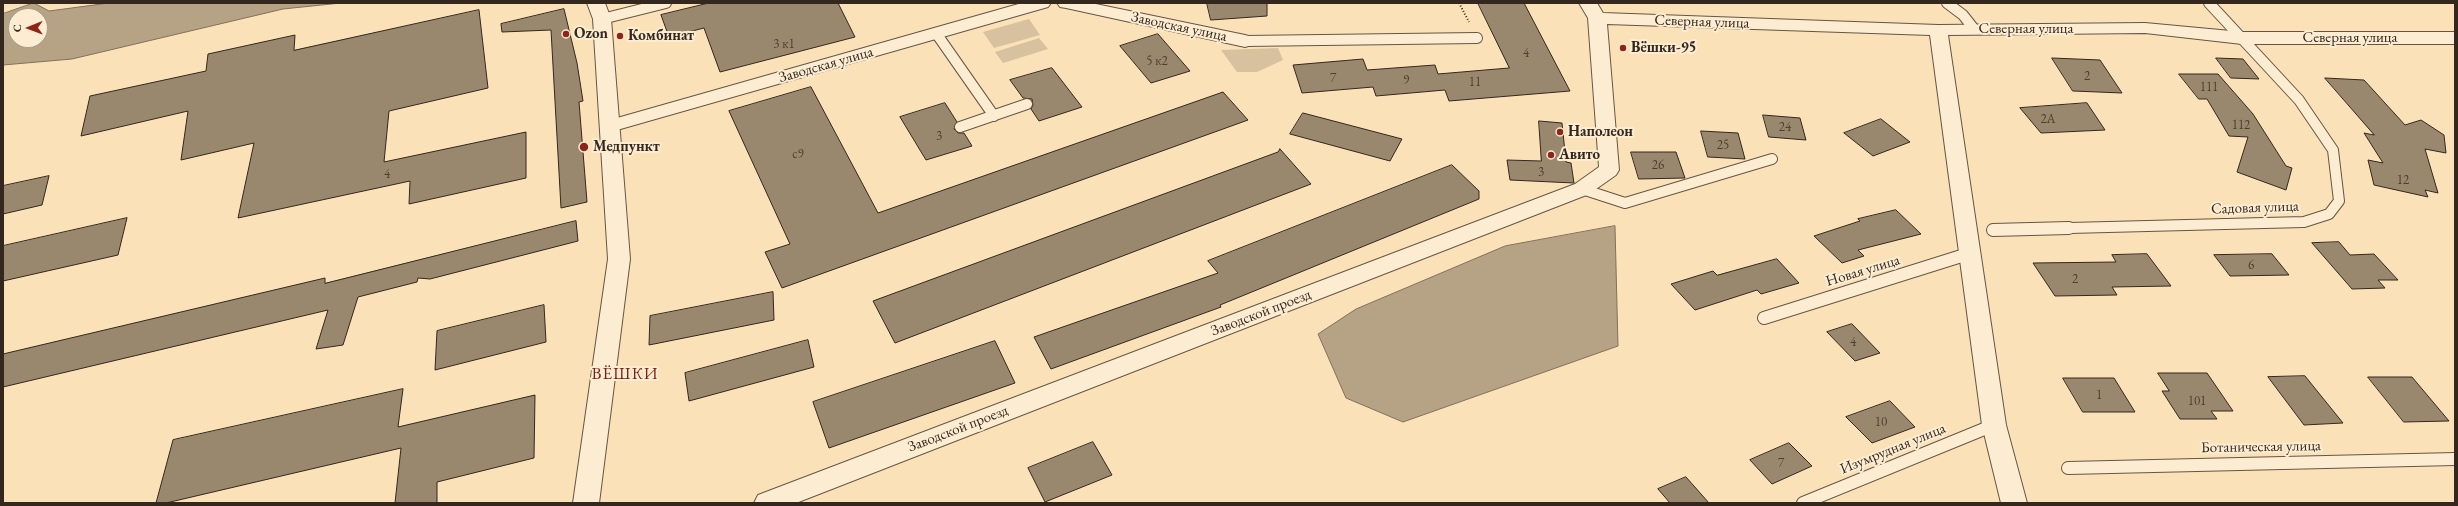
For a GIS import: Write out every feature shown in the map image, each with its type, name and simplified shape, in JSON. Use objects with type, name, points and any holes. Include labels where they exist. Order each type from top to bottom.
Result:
[{"type":"street","name":"Заводская улица","points":[[610,126],[1042,3]]},
{"type":"street","name":"Заводская улица","points":[[1066,3],[1245,41]]},
{"type":"street","points":[[586,503],[620,259],[610,126],[599,11]]},
{"type":"street","name":"Северная улица","points":[[1592,11],[1938,30],[2145,28],[2242,38],[2455,38]]},
{"type":"street","name":"Заводской проезд","points":[[767,503],[1582,189],[1609,170],[1592,11]]},
{"type":"street","points":[[1938,30],[1994,425],[2014,503]]},
{"type":"lane","points":[[599,11],[666,3]]},
{"type":"lane","points":[[1947,3],[1963,15],[1974,29]]},
{"type":"lane","name":"Садовая улица","points":[[1993,230],[2304,222],[2329,214],[2339,201],[2333,150],[2299,100],[2209,3]]},
{"type":"lane","points":[[936,33],[994,116]]},
{"type":"lane","points":[[1245,41],[1478,38]]},
{"type":"lane","points":[[960,127],[1027,104]]},
{"type":"lane","points":[[1582,189],[1625,203],[1772,159]]},
{"type":"lane","name":"Новая улица","points":[[1764,318],[1970,253]]},
{"type":"lane","name":"Изумрудная улица","points":[[1803,503],[1994,425]]},
{"type":"lane","name":"Ботаническая улица","points":[[2068,468],[2455,459]]},
{"type":"shaded area","points":[[34,3],[43,8],[20,8]]},
{"type":"shaded area","points":[[109,3],[341,3],[283,9],[72,59],[3,65],[3,14],[8,12],[8,48],[48,48],[48,10]]},
{"type":"shaded area","points":[[1029,19],[1040,35],[994,48],[983,32]]},
{"type":"shaded area","points":[[1039,38],[1048,49],[1003,63],[995,52]]},
{"type":"shaded area","points":[[1278,48],[1283,60],[1257,72],[1237,72],[1221,50]]},
{"type":"shaded area","points":[[1615,226],[1618,346],[1403,422],[1346,398],[1318,334],[1356,309],[1505,246]]},
{"type":"building","points":[[709,3],[838,3],[855,37],[720,72],[704,28],[669,37],[661,15]]},
{"type":"building","points":[[1207,3],[1267,3],[1267,16],[1211,20]]},
{"type":"building","points":[[1478,3],[1524,3],[1570,91],[1449,101],[1445,90],[1376,96],[1373,87],[1302,93],[1293,65],[1363,59],[1367,70],[1435,65],[1438,74],[1509,68]]},
{"type":"building","points":[[564,9],[577,63],[583,101],[579,102],[587,202],[561,208],[551,30],[502,32],[501,24]]},
{"type":"building","points":[[479,10],[488,88],[389,111],[384,162],[526,132],[526,178],[409,204],[410,181],[238,218],[254,143],[181,160],[188,111],[81,136],[90,96],[206,71],[208,54],[295,35],[294,50]]},
{"type":"building","points":[[1158,34],[1190,71],[1151,83],[1120,46]]},
{"type":"building","points":[[2052,58],[2100,60],[2122,93],[2073,91]]},
{"type":"building","points":[[2216,58],[2243,59],[2259,79],[2231,78]]},
{"type":"building","points":[[1052,68],[1082,107],[1039,121],[1031,109],[1033,105],[1032,99],[1023,98],[1010,80]]},
{"type":"building","points":[[2179,74],[2218,74],[2253,114],[2286,166],[2292,168],[2286,190],[2237,172],[2248,137],[2229,136],[2207,99],[2199,99]]},
{"type":"building","points":[[2325,78],[2364,80],[2405,125],[2421,120],[2444,135],[2446,153],[2425,149],[2438,193],[2425,190],[2428,197],[2374,185],[2368,160],[2383,163],[2364,133],[2374,135]]},
{"type":"building","points":[[811,87],[878,213],[1223,92],[1248,120],[782,288],[765,252],[790,244],[729,111]]},
{"type":"building","points":[[945,103],[957,122],[954,129],[958,133],[964,133],[972,146],[926,160],[900,117]]},
{"type":"building","points":[[2087,103],[2105,130],[2041,133],[2020,108]]},
{"type":"building","points":[[1303,113],[1402,139],[1390,161],[1290,134]]},
{"type":"building","points":[[1763,115],[1800,118],[1806,140],[1769,137]]},
{"type":"building","points":[[1881,119],[1910,142],[1873,156],[1844,133]]},
{"type":"building","points":[[1539,121],[1562,123],[1566,162],[1571,163],[1574,183],[1510,180],[1507,160],[1541,161]]},
{"type":"building","points":[[1701,131],[1738,133],[1745,159],[1708,157]]},
{"type":"building","points":[[1280,149],[1311,184],[895,343],[873,301],[1278,152]]},
{"type":"building","points":[[1631,152],[1676,152],[1685,178],[1639,179]]},
{"type":"building","points":[[1452,165],[1479,191],[1479,199],[1220,305],[1221,307],[1051,369],[1034,337],[1218,273],[1208,261]]},
{"type":"building","points":[[49,176],[42,205],[3,214],[3,186]]},
{"type":"building","points":[[1896,210],[1921,234],[1858,250],[1864,256],[1842,263],[1814,236],[1860,221],[1858,219]]},
{"type":"building","points":[[127,218],[118,255],[3,281],[3,246]]},
{"type":"building","points":[[576,221],[578,241],[430,279],[418,278],[417,282],[358,297],[343,345],[316,349],[328,310],[3,387],[3,354],[325,278],[325,283]]},
{"type":"building","points":[[2339,242],[2350,255],[2374,254],[2398,280],[2378,280],[2385,288],[2352,289],[2312,243]]},
{"type":"building","points":[[2147,254],[2171,286],[2112,287],[2117,295],[2055,296],[2033,263],[2116,262],[2112,255]]},
{"type":"building","points":[[2272,254],[2289,275],[2230,276],[2214,255]]},
{"type":"building","points":[[1777,259],[1799,283],[1761,294],[1757,290],[1695,310],[1671,284],[1713,271],[1717,275]]},
{"type":"building","points":[[773,292],[774,320],[649,345],[650,316]]},
{"type":"building","points":[[544,305],[546,342],[435,370],[437,331]]},
{"type":"building","points":[[1852,324],[1880,353],[1855,361],[1827,332]]},
{"type":"building","points":[[808,340],[814,367],[689,401],[685,373]]},
{"type":"building","points":[[995,341],[1015,383],[829,448],[813,402]]},
{"type":"building","points":[[2158,373],[2207,373],[2233,411],[2211,411],[2217,419],[2180,419],[2162,391],[2169,391]]},
{"type":"building","points":[[2305,376],[2343,423],[2304,425],[2268,377]]},
{"type":"building","points":[[2368,377],[2412,377],[2449,421],[2404,422]]},
{"type":"building","points":[[2063,378],[2114,378],[2135,412],[2083,412]]},
{"type":"building","points":[[403,389],[398,427],[535,395],[534,458],[437,482],[437,503],[395,503],[401,448],[166,503],[156,503],[173,440]]},
{"type":"building","points":[[1890,401],[1915,427],[1872,443],[1846,417]]},
{"type":"building","points":[[1093,442],[1112,475],[1045,502],[1028,468]]},
{"type":"building","points":[[1789,443],[1812,466],[1772,484],[1750,460]]},
{"type":"building","points":[[1686,477],[1709,503],[1670,503],[1658,489]]},
{"type":"place","name":"Ozon","points":[[566,34]]},
{"type":"place","name":"Комбинат","points":[[620,36]]},
{"type":"place","name":"Вёшки-95","points":[[1623,48]]},
{"type":"place","name":"Наполеон","points":[[1560,132]]},
{"type":"place","name":"Медпункт","points":[[584,147]]},
{"type":"place","name":"Авито","points":[[1551,155]]},
{"type":"district","name":"ВЁШКИ","points":[[625,374]]}]
